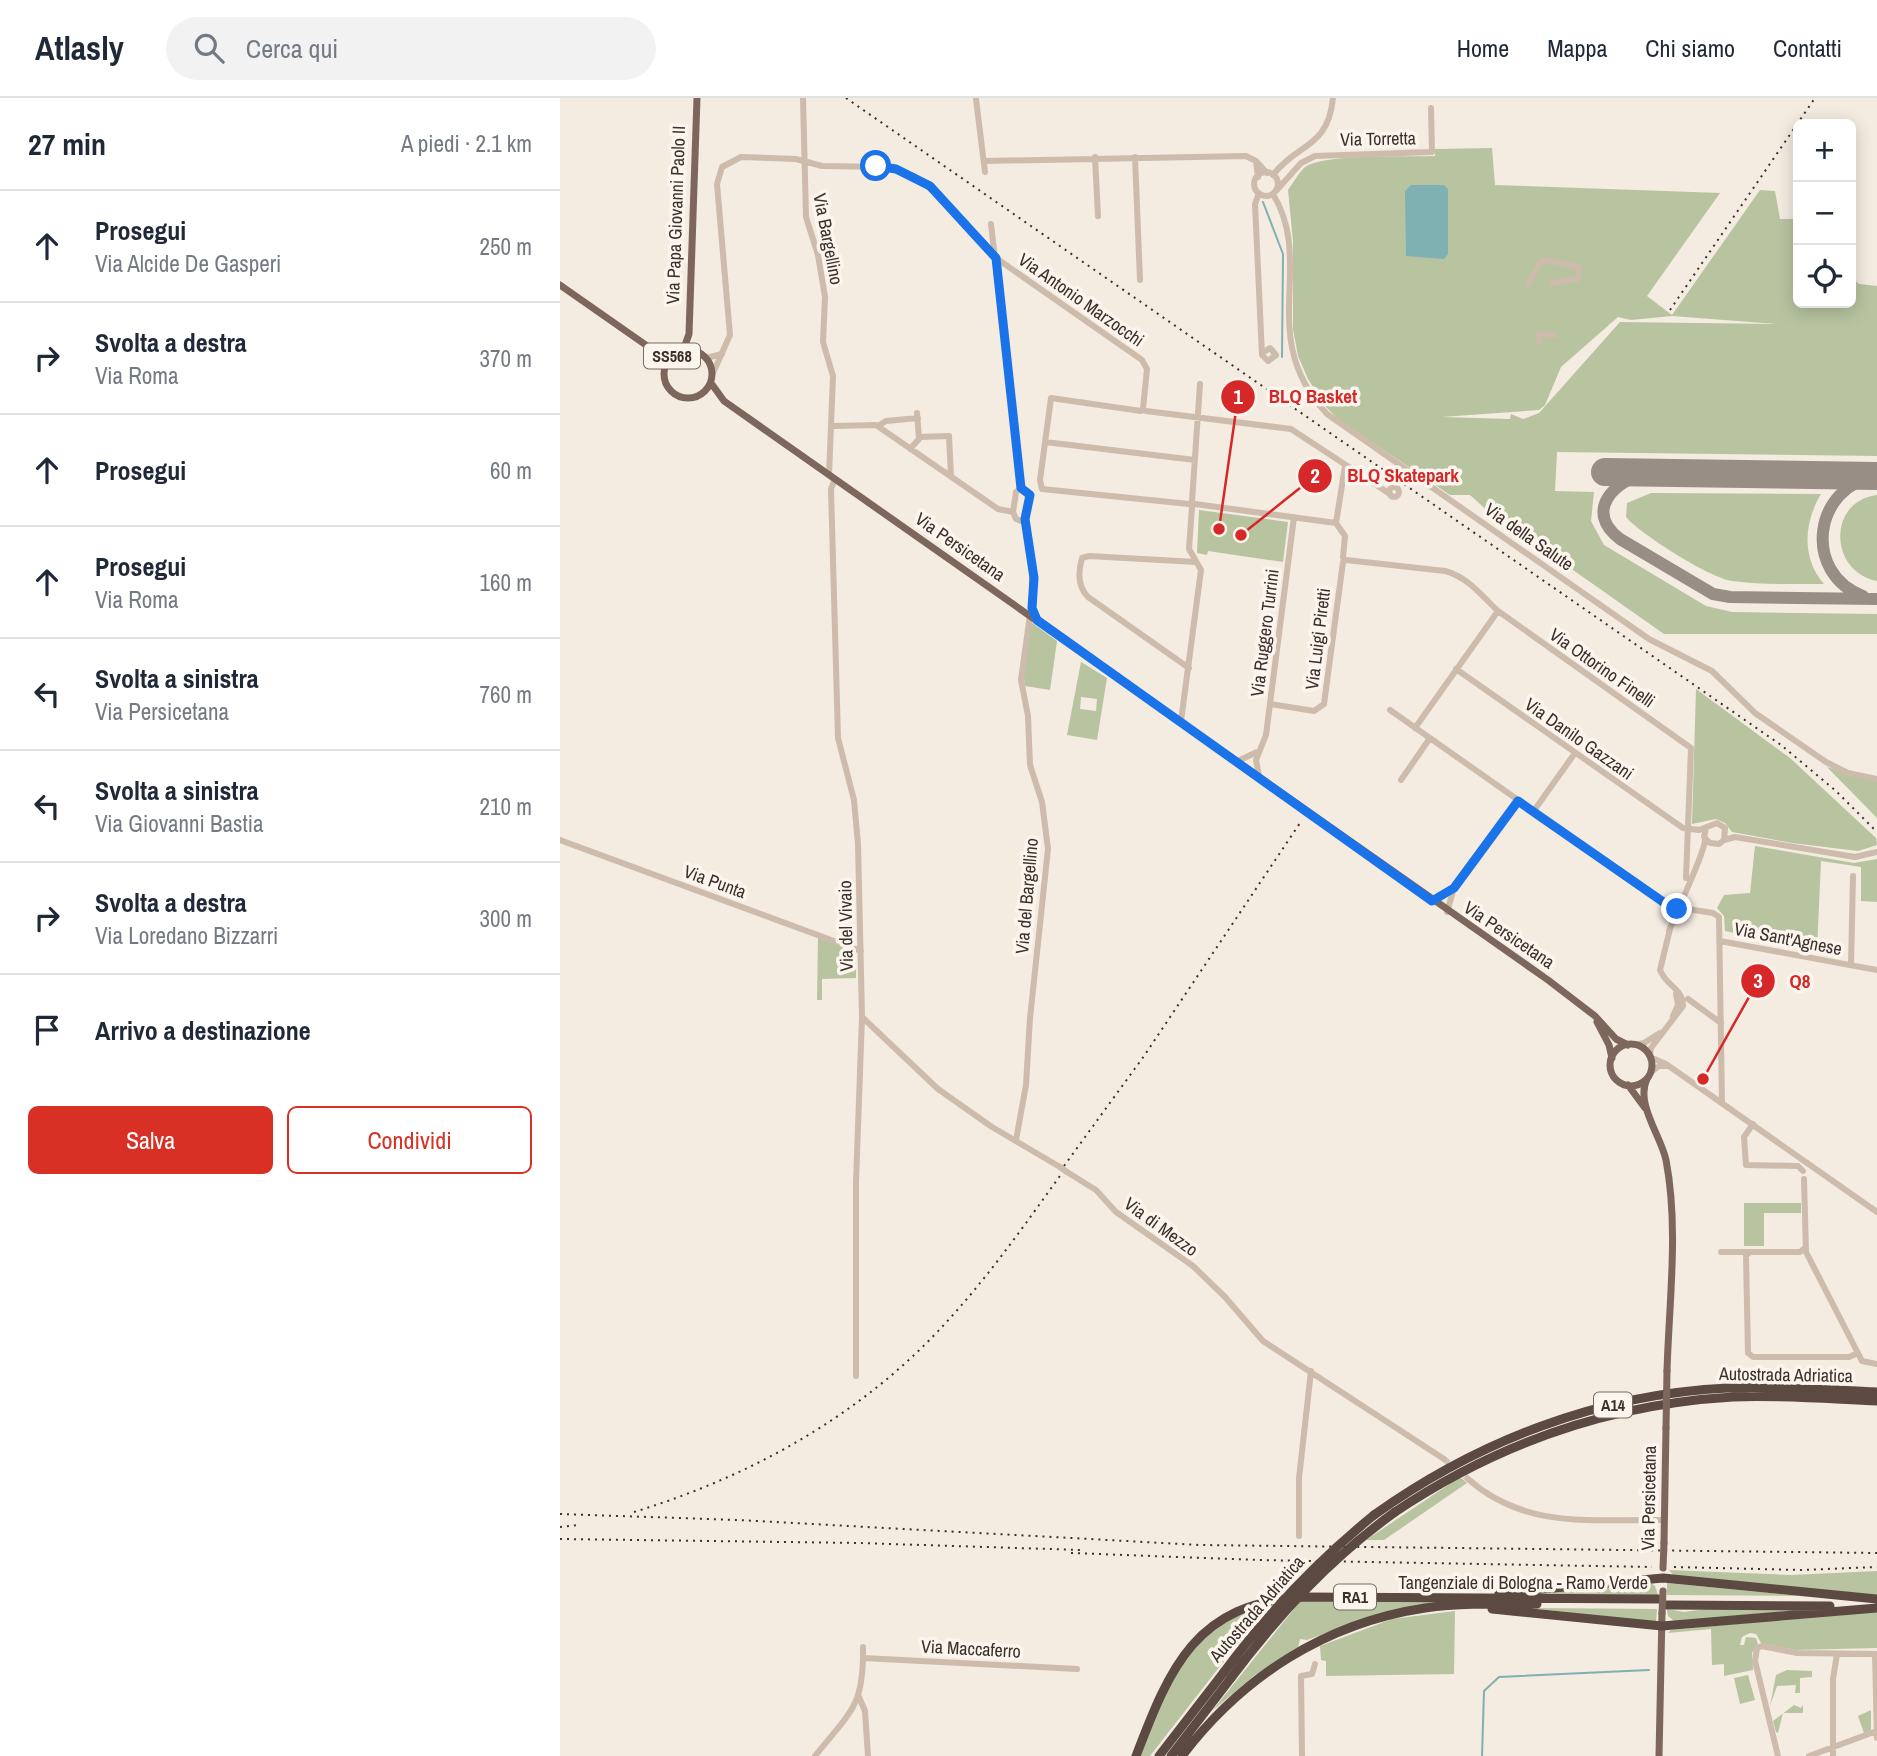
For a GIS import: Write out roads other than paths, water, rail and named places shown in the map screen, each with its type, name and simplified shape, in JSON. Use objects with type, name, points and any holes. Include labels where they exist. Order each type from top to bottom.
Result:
[{"type":"highway","name":"Autostrada Adriatica","points":[[1171,1756],[1287,1594],[1330,1551],[1374,1515],[1444,1470],[1493,1445],[1595,1409],[1663,1395],[1726,1388],[1877,1392]]},
{"type":"highway","name":"Autostrada Adriatica","points":[[1159,1756],[1302,1592],[1353,1544],[1395,1512],[1460,1471],[1514,1446],[1563,1428],[1623,1411],[1735,1397],[1877,1401]]},
{"type":"highway","points":[[1414,1597],[1663,1573],[1877,1600]]},
{"type":"highway","name":"Tangenziale di Bologna - Ramo Verde","points":[[1135,1756],[1166,1681],[1182,1656],[1210,1628],[1238,1611],[1283,1598],[1414,1597],[1877,1607]]},
{"type":"highway","name":"Tangenziale di Bologna - Ramo Verde","points":[[1182,1756],[1225,1704],[1256,1678],[1291,1656],[1359,1625],[1430,1608],[1490,1604],[1877,1600]]},
{"type":"highway","points":[[1430,1608],[1491,1609],[1662,1626],[1877,1607]]},
{"type":"main road","name":"Via Papa Giovanni Paolo II","points":[[689,334],[697,98]]},
{"type":"main road","name":"SS568","points":[[560,285],[653,350],[666,365]]},
{"type":"main road","points":[[682,351],[689,334]]},
{"type":"main road","points":[[689,334],[695,351]]},
{"type":"main road","name":"SS568","points":[[653,350],[672,356]]},
{"type":"main road","name":"SS568","points":[[682,351],[695,351],[706,358],[713,373],[711,383],[699,396],[685,399],[671,392],[664,380],[666,365],[672,356],[682,351]]},
{"type":"main road","name":"Via Persicetana","points":[[711,383],[724,401],[1238,761],[1588,1011],[1616,1039],[1631,1045]]},
{"type":"main road","name":"Via Persicetana","points":[[699,396],[724,401]]},
{"type":"main road","name":"Via Persicetana","points":[[1588,1011],[1606,1037],[1612,1058]]},
{"type":"main road","points":[[1631,1045],[1643,1048],[1650,1057],[1649,1076],[1628,1086],[1615,1077],[1612,1058],[1616,1051],[1631,1045]]},
{"type":"main road","name":"Via Persicetana","points":[[1649,1076],[1643,1091],[1664,1152],[1670,1196],[1659,1756]]},
{"type":"main road","name":"Via Persicetana","points":[[1628,1086],[1651,1118]]},
{"type":"street","name":"Via Bargellino","points":[[803,98],[806,217],[818,255],[825,297],[823,342],[833,376],[832,477]]},
{"type":"street","points":[[1272,176],[1284,162],[1316,140],[1329,116],[1333,98]]},
{"type":"street","points":[[976,99],[985,172]]},
{"type":"street","name":"Via Torretta","points":[[1274,192],[1290,178],[1301,163],[1315,156],[1432,152],[1431,107]]},
{"type":"street","points":[[978,114],[987,113]]},
{"type":"street","points":[[984,161],[1246,156],[1256,161],[1272,176]]},
{"type":"street","points":[[713,373],[730,335],[718,199],[720,171],[726,163],[740,157],[803,161],[822,166],[886,167],[914,176],[943,199],[996,258]]},
{"type":"street","points":[[1095,157],[1098,216]]},
{"type":"street","points":[[1135,157],[1140,280]]},
{"type":"street","points":[[1256,161],[1258,177],[1255,185],[1259,193],[1255,204],[1261,342],[1265,351]]},
{"type":"street","name":"Via della Salute","points":[[1272,176],[1274,192],[1288,235],[1291,352],[1306,387],[1327,414],[1648,639],[1716,674],[1755,713],[1826,762],[1848,773],[1877,779]]},
{"type":"street","points":[[1258,177],[1290,178]]},
{"type":"street","points":[[1259,193],[1274,192]]},
{"type":"street","points":[[991,224],[1021,488],[1030,495]]},
{"type":"street","name":"Via Antonio Marzocchi","points":[[996,258],[1142,360],[1147,369],[1143,410]]},
{"type":"street","points":[[1528,284],[1540,263],[1546,260],[1579,267],[1578,279],[1552,283]]},
{"type":"street","points":[[1539,342],[1538,334],[1555,335]]},
{"type":"street","points":[[706,358],[716,358],[723,353]]},
{"type":"street","points":[[1181,721],[1201,570],[1189,549],[1200,384]]},
{"type":"street","points":[[1042,489],[1051,398],[1289,428],[1390,494]]},
{"type":"street","points":[[878,426],[886,421],[917,415],[919,437],[910,449]]},
{"type":"street","points":[[833,426],[869,423],[878,426],[998,509],[1013,512]]},
{"type":"street","points":[[919,437],[949,436],[951,476]]},
{"type":"street","points":[[1045,442],[1195,460]]},
{"type":"street","points":[[1030,495],[1042,489],[1192,504],[1336,523],[1345,466]]},
{"type":"street","name":"Via del Vivaio","points":[[832,477],[838,738],[854,800],[858,844],[862,1017],[856,1182],[856,1376]]},
{"type":"street","points":[[1021,488],[1016,492],[1013,512],[1016,519],[1025,519]]},
{"type":"street","points":[[1030,495],[1025,519],[1032,567],[1033,618]]},
{"type":"street","name":"Via Ruggero Turrini","points":[[1259,776],[1255,765],[1266,735],[1294,517]]},
{"type":"street","name":"Via Luigi Piretti","points":[[1270,704],[1314,711],[1324,704],[1344,559],[1345,536],[1336,523]]},
{"type":"street","points":[[1189,668],[1085,594],[1079,574],[1082,558],[1090,556],[1196,562]]},
{"type":"street","name":"Via Ottorino Finelli","points":[[1344,559],[1451,573],[1477,590],[1498,611],[1690,748],[1687,830]]},
{"type":"street","points":[[1017,606],[1029,603],[1032,597]]},
{"type":"street","points":[[1415,727],[1498,611]]},
{"type":"street","name":"Via del Bargellino","points":[[1016,1140],[1026,1085],[1030,1018],[1048,849],[1042,802],[1030,765],[1028,716],[1021,680],[1033,618]]},
{"type":"street","name":"Via Danilo Gazzani","points":[[1456,669],[1687,830]]},
{"type":"street","points":[[1390,710],[1669,906],[1716,914],[1720,920],[1722,1103]]},
{"type":"street","points":[[1401,780],[1430,738]]},
{"type":"street","points":[[1238,761],[1258,751]]},
{"type":"street","points":[[1533,812],[1575,753]]},
{"type":"street","points":[[1447,912],[1454,888],[1518,801]]},
{"type":"street","points":[[1686,878],[1687,830],[1696,831],[1717,823],[1735,837]]},
{"type":"street","points":[[1631,1045],[1657,1036],[1678,1005],[1677,995],[1660,980],[1655,969],[1677,909],[1703,853],[1706,828]]},
{"type":"street","points":[[1724,840],[1725,828]]},
{"type":"street","points":[[1696,831],[1715,845]]},
{"type":"street","points":[[1703,853],[1724,840],[1735,837],[1855,857],[1877,852]]},
{"type":"street","name":"Via Punta","points":[[560,840],[860,951]]},
{"type":"street","name":"Via Sant'Agnese","points":[[1851,965],[1853,876]]},
{"type":"street","points":[[1432,901],[1454,888]]},
{"type":"street","points":[[1670,929],[1660,971],[1681,994],[1682,1006],[1651,1048],[1650,1057],[1667,1064],[1753,1124],[1804,1171],[1805,1248],[1857,1353],[1865,1363],[1877,1364]]},
{"type":"street","name":"Via Sant'Agnese","points":[[1720,941],[1877,971]]},
{"type":"street","points":[[1688,999],[1721,1023]]},
{"type":"street","name":"Via di Mezzo","points":[[862,1017],[926,1080],[1096,1190],[1116,1212],[1193,1266],[1225,1297],[1263,1341],[1444,1459]]},
{"type":"street","points":[[1649,1076],[1659,1066],[1667,1064]]},
{"type":"street","points":[[1753,1124],[1744,1137],[1745,1165],[1798,1166],[1806,1173],[1814,1170]]},
{"type":"street","points":[[1804,1171],[1814,1170],[1877,1212]]},
{"type":"street","points":[[1866,1205],[1877,1202]]},
{"type":"street","points":[[1721,1252],[1800,1252],[1805,1248]]},
{"type":"street","points":[[1748,1254],[1749,1355],[1849,1357],[1857,1353]]},
{"type":"street","points":[[1299,1536],[1300,1478],[1311,1371]]},
{"type":"street","points":[[1468,1479],[1508,1506],[1539,1517],[1664,1520]]},
{"type":"street","points":[[815,1756],[859,1697],[863,1681],[863,1647]]},
{"type":"street","points":[[1778,1756],[1755,1661],[1759,1647],[1793,1653],[1876,1654],[1876,1735],[1809,1756]]},
{"type":"street","points":[[1829,1654],[1833,1679],[1833,1756]]},
{"type":"street","points":[[1833,1679],[1837,1654]]},
{"type":"street","name":"Via Maccaferro","points":[[863,1658],[1077,1669]]},
{"type":"street","points":[[1302,1756],[1301,1676],[1312,1674],[1315,1664]]},
{"type":"street","points":[[859,1697],[865,1706],[867,1756]]},
{"type":"water","points":[[1411,185],[1444,185],[1448,189],[1448,254],[1444,259],[1406,256],[1405,191]]},
{"type":"waterway","points":[[1263,202],[1283,254],[1282,357]]},
{"type":"waterway","points":[[1482,1756],[1484,1691],[1499,1677],[1649,1670]]},
{"type":"tunnel","points":[[1444,1459],[1468,1479]]},
{"type":"railway","points":[[846,98],[1781,745],[1836,791],[1877,832]]},
{"type":"railway","points":[[1670,310],[1815,98]]},
{"type":"railway","points":[[1064,1166],[1144,1056],[1300,823]]},
{"type":"railway","points":[[634,1512],[677,1498],[760,1462],[838,1416],[874,1389],[909,1360],[958,1310],[1062,1173]]},
{"type":"railway","points":[[560,1514],[738,1520],[1200,1545],[1877,1553]]},
{"type":"railway","points":[[560,1527],[578,1525]]},
{"type":"railway","points":[[560,1539],[859,1543],[1081,1550]]},
{"type":"railway","points":[[1071,1553],[1259,1560],[1652,1567]]},
{"type":"railway","points":[[1674,1567],[1801,1570],[1877,1567]]},
{"type":"place","name":"BLQ Basket","points":[[1219,529]]},
{"type":"place","name":"BLQ Skatepark","points":[[1241,535]]},
{"type":"place","name":"Q8","points":[[1703,1079]]}]
